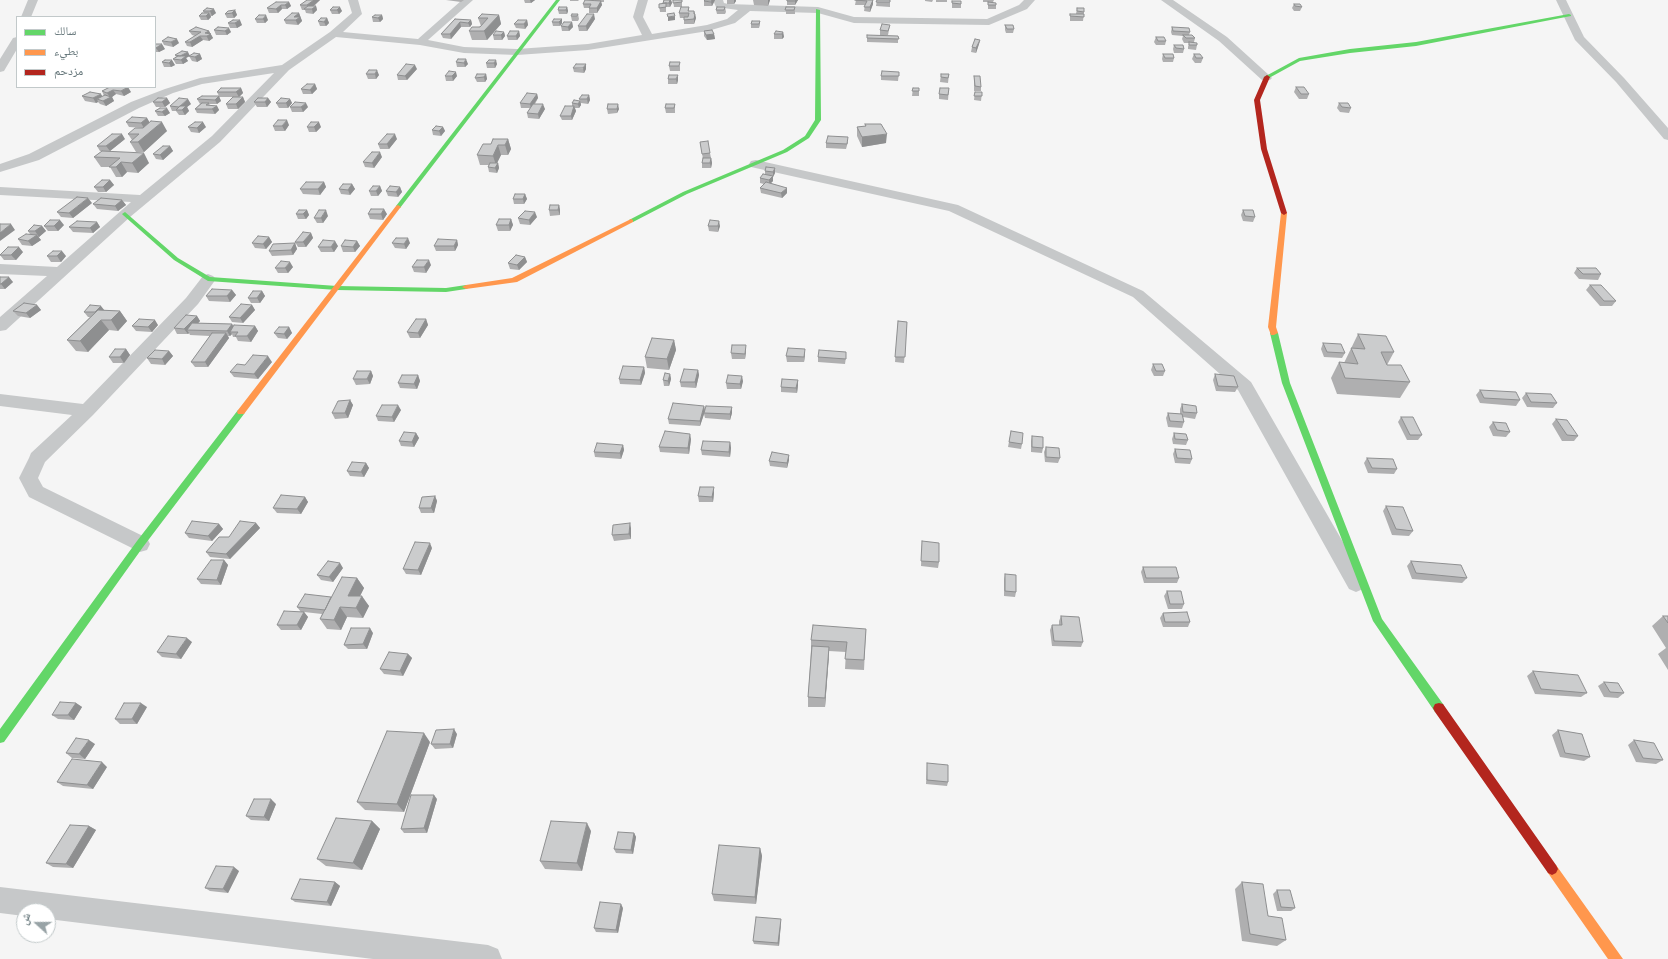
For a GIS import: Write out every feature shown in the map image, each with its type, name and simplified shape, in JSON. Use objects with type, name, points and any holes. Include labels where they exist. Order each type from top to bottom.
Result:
[{"type":"street","points":[[26,16],[32,0]]},
{"type":"street","points":[[0,326],[125,214],[216,139],[285,68],[334,34],[357,14],[353,0]]},
{"type":"street","points":[[420,42],[468,0]]},
{"type":"street","points":[[0,738],[140,544],[558,0]]},
{"type":"street","points":[[643,0],[638,17],[648,38]]},
{"type":"street","points":[[718,0],[720,5],[723,7],[818,10],[854,20],[989,22],[1023,7],[1030,0]]},
{"type":"street","points":[[1166,0],[1223,39],[1266,78]]},
{"type":"street","points":[[1561,0],[1579,38],[1620,80],[1668,136]]},
{"type":"street","points":[[334,34],[420,42],[464,50],[517,52],[588,47],[708,28],[731,21],[747,8]]},
{"type":"street","points":[[125,214],[176,259],[208,279],[338,288],[446,290],[514,280],[581,248],[685,193],[785,151],[807,137],[818,120],[818,10]]},
{"type":"street","points":[[1378,621],[1286,383],[1272,327],[1284,210],[1264,149],[1257,100],[1266,78],[1299,60],[1350,51],[1416,44],[1569,16]]},
{"type":"street","points":[[0,69],[16,42]]},
{"type":"street","points":[[0,168],[34,157],[135,105],[200,81],[285,68]]},
{"type":"street","points":[[756,164],[953,208],[1138,294],[1245,386],[1378,621],[1616,959]]},
{"type":"street","points":[[0,191],[143,199]]},
{"type":"street","points":[[0,269],[60,272]]},
{"type":"street","points":[[140,544],[36,492],[28,478],[38,458],[87,411],[192,300],[208,279]]},
{"type":"street","points":[[0,400],[87,411]]},
{"type":"street","points":[[0,900],[488,959]]},
{"type":"building","points":[[307,0],[314,0],[307,5],[300,5]]},
{"type":"building","points":[[585,0],[601,1],[597,8],[589,8],[591,4],[583,4]]},
{"type":"building","points":[[664,0],[670,0],[669,3],[663,3]]},
{"type":"building","points":[[673,0],[682,0],[682,2],[673,3]]},
{"type":"building","points":[[712,0],[711,2],[704,1]]},
{"type":"building","points":[[855,0],[873,0],[870,7],[864,7],[867,1]]},
{"type":"building","points":[[877,0],[890,0],[890,2],[876,2]]},
{"type":"building","points":[[952,1],[961,1],[961,4],[952,3]]},
{"type":"building","points":[[276,2],[289,2],[276,9],[267,8]]},
{"type":"building","points":[[988,2],[996,3],[996,5],[988,5]]},
{"type":"building","points":[[666,3],[666,7],[659,8],[659,4]]},
{"type":"building","points":[[1294,4],[1300,4],[1302,7],[1295,6]]},
{"type":"building","points":[[308,6],[316,6],[312,9],[304,9]]},
{"type":"building","points":[[333,7],[340,7],[337,10],[330,10]]},
{"type":"building","points":[[559,7],[567,7],[566,10],[558,10]]},
{"type":"building","points":[[681,7],[689,7],[688,11],[694,11],[694,19],[684,20],[684,17],[688,17],[689,13],[679,13]]},
{"type":"building","points":[[717,7],[725,7],[724,10],[716,10]]},
{"type":"building","points":[[786,7],[795,7],[794,10],[785,10]]},
{"type":"building","points":[[207,8],[214,9],[210,11],[203,11]]},
{"type":"building","points":[[1077,8],[1084,8],[1084,12],[1077,11]]},
{"type":"building","points":[[235,10],[232,13],[225,14],[228,11]]},
{"type":"building","points":[[202,13],[209,13],[206,16],[199,16]]},
{"type":"building","points":[[292,13],[299,13],[294,17],[300,17],[296,20],[284,20]]},
{"type":"building","points":[[674,13],[675,16],[668,17],[667,14]]},
{"type":"building","points":[[482,14],[499,15],[484,31],[469,31],[472,27],[480,27],[488,18],[478,18]]},
{"type":"building","points":[[572,14],[578,14],[577,16],[571,16]]},
{"type":"building","points":[[587,14],[594,14],[586,26],[578,26]]},
{"type":"building","points":[[1070,14],[1084,14],[1084,17],[1070,16]]},
{"type":"building","points":[[259,15],[266,15],[263,19],[255,19]]},
{"type":"building","points":[[375,15],[382,15],[378,18],[372,17]]},
{"type":"building","points":[[321,18],[327,18],[324,22],[318,21]]},
{"type":"building","points":[[455,19],[471,20],[468,23],[460,22],[450,34],[441,34]]},
{"type":"building","points":[[554,19],[562,19],[559,22],[552,22]]},
{"type":"building","points":[[233,20],[240,20],[235,23],[228,23]]},
{"type":"building","points":[[518,20],[527,20],[524,24],[514,24]]},
{"type":"building","points":[[752,21],[760,21],[759,24],[751,24]]},
{"type":"building","points":[[564,22],[572,22],[568,27],[561,26]]},
{"type":"building","points":[[882,24],[890,25],[888,31],[880,30]]},
{"type":"building","points":[[1005,25],[1013,25],[1014,29],[1007,29]]},
{"type":"building","points":[[196,27],[209,31],[205,33],[211,34],[207,36],[200,36],[190,42],[185,42],[201,32],[189,31]]},
{"type":"building","points":[[218,27],[229,28],[225,31],[214,30]]},
{"type":"building","points":[[1172,27],[1189,28],[1190,32],[1173,31]]},
{"type":"building","points":[[712,30],[714,34],[706,35],[704,31]]},
{"type":"building","points":[[496,31],[504,32],[501,35],[493,35]]},
{"type":"building","points":[[510,31],[519,31],[516,36],[507,36]]},
{"type":"building","points":[[776,31],[783,32],[782,34],[774,34]]},
{"type":"building","points":[[867,35],[898,36],[899,39],[867,38]]},
{"type":"building","points":[[1183,35],[1192,35],[1195,38],[1186,38]]},
{"type":"building","points":[[168,37],[177,39],[171,42],[162,41]]},
{"type":"building","points":[[1156,37],[1164,37],[1166,41],[1158,41]]},
{"type":"building","points":[[975,39],[980,40],[976,48],[972,47]]},
{"type":"building","points":[[1189,42],[1197,43],[1197,45],[1189,45]]},
{"type":"building","points":[[156,44],[162,44],[156,48]]},
{"type":"building","points":[[1174,45],[1183,45],[1184,49],[1176,48]]},
{"type":"building","points":[[182,51],[188,52],[180,56],[175,55]]},
{"type":"building","points":[[194,53],[200,54],[195,57],[189,56]]},
{"type":"building","points":[[1163,54],[1173,54],[1174,58],[1165,58]]},
{"type":"building","points":[[1194,54],[1200,54],[1203,58],[1196,58]]},
{"type":"building","points":[[178,56],[186,56],[181,60],[173,59]]},
{"type":"building","points":[[458,59],[466,59],[464,63],[456,62]]},
{"type":"building","points":[[165,60],[172,60],[169,63],[162,62]]},
{"type":"building","points":[[489,60],[496,60],[494,63],[486,63]]},
{"type":"building","points":[[670,62],[680,62],[679,66],[669,66]]},
{"type":"building","points":[[406,64],[415,65],[405,76],[397,75]]},
{"type":"building","points":[[576,64],[586,64],[583,68],[573,68]]},
{"type":"building","points":[[369,70],[377,70],[375,74],[366,74]]},
{"type":"building","points":[[449,71],[456,72],[452,76],[445,76]]},
{"type":"building","points":[[882,71],[899,72],[899,76],[881,76]]},
{"type":"building","points":[[477,74],[486,74],[484,77],[475,78]]},
{"type":"building","points":[[941,74],[949,74],[948,78],[941,77]]},
{"type":"building","points":[[669,75],[678,75],[676,79],[668,79]]},
{"type":"building","points":[[974,76],[980,76],[981,87],[975,86]]},
{"type":"building","points":[[307,84],[315,84],[310,90],[301,89]]},
{"type":"building","points":[[1296,87],[1304,87],[1309,94],[1301,94]]},
{"type":"building","points":[[108,88],[126,88],[121,91],[113,90],[107,93],[102,91]]},
{"type":"building","points":[[221,88],[241,88],[236,92],[217,92]]},
{"type":"building","points":[[913,88],[919,88],[919,91],[912,91]]},
{"type":"building","points":[[940,88],[949,88],[948,95],[939,94]]},
{"type":"building","points":[[90,92],[101,94],[93,98],[82,96]]},
{"type":"building","points":[[975,92],[982,92],[982,96],[974,96]]},
{"type":"building","points":[[527,93],[537,94],[530,104],[520,103]]},
{"type":"building","points":[[105,95],[111,97],[103,101],[97,99]]},
{"type":"building","points":[[582,95],[589,95],[587,99],[579,99]]},
{"type":"building","points":[[202,96],[219,96],[215,100],[197,99]]},
{"type":"building","points":[[233,97],[243,97],[236,104],[226,104]]},
{"type":"building","points":[[158,98],[167,98],[162,102],[153,102]]},
{"type":"building","points":[[179,98],[188,99],[179,107],[170,106]]},
{"type":"building","points":[[258,98],[268,98],[265,102],[254,102]]},
{"type":"building","points":[[281,98],[290,99],[286,103],[276,103]]},
{"type":"building","points":[[574,100],[580,101],[578,104],[572,103]]},
{"type":"building","points":[[295,102],[306,103],[301,107],[290,107]]},
{"type":"building","points":[[202,103],[209,103],[206,105],[217,106],[212,109],[195,109]]},
{"type":"building","points":[[1339,103],[1348,103],[1351,108],[1342,107]]},
{"type":"building","points":[[533,104],[543,104],[538,114],[527,113]]},
{"type":"building","points":[[608,104],[618,104],[617,109],[607,109]]},
{"type":"building","points":[[666,104],[675,104],[674,108],[665,108]]},
{"type":"building","points":[[180,106],[186,106],[182,110],[176,110]]},
{"type":"building","points":[[565,106],[574,106],[571,116],[560,116]]},
{"type":"building","points":[[160,108],[167,108],[162,112],[155,111]]},
{"type":"building","points":[[132,117],[147,118],[141,123],[126,122]]},
{"type":"building","points":[[278,120],[287,120],[282,126],[273,126]]},
{"type":"building","points":[[151,121],[162,122],[138,142],[130,142],[139,134],[128,134],[135,128],[143,128]]},
{"type":"building","points":[[195,122],[203,122],[197,128],[188,127]]},
{"type":"building","points":[[311,122],[319,122],[314,127],[307,127]]},
{"type":"building","points":[[865,124],[881,124],[887,134],[862,137],[857,127],[866,126]]},
{"type":"building","points":[[436,126],[443,127],[439,131],[432,130]]},
{"type":"building","points":[[112,134],[122,134],[106,146],[97,146]]},
{"type":"building","points":[[387,134],[395,134],[387,144],[378,144]]},
{"type":"building","points":[[828,136],[848,137],[847,144],[826,143]]},
{"type":"building","points":[[493,139],[508,139],[505,145],[498,145],[493,156],[477,155],[483,144],[491,144]]},
{"type":"building","points":[[708,141],[710,153],[702,154],[700,142]]},
{"type":"building","points":[[163,146],[170,146],[160,155],[153,154]]},
{"type":"building","points":[[102,151],[144,153],[132,163],[121,162],[116,167],[109,167],[120,158],[94,157]]},
{"type":"building","points":[[372,152],[380,152],[372,163],[363,162]]},
{"type":"building","points":[[703,158],[711,158],[710,163],[702,163]]},
{"type":"building","points":[[490,163],[498,163],[495,168],[488,167]]},
{"type":"building","points":[[766,167],[775,168],[773,172],[765,171]]},
{"type":"building","points":[[763,174],[773,176],[769,180],[760,178]]},
{"type":"building","points":[[102,180],[110,180],[103,187],[94,187]]},
{"type":"building","points":[[306,182],[324,182],[318,189],[300,189]]},
{"type":"building","points":[[766,182],[787,188],[781,193],[760,188]]},
{"type":"building","points":[[343,184],[352,184],[348,190],[339,189]]},
{"type":"building","points":[[373,186],[380,186],[376,191],[369,191]]},
{"type":"building","points":[[390,186],[400,187],[396,192],[386,191]]},
{"type":"building","points":[[515,194],[525,194],[523,199],[513,199]]},
{"type":"building","points":[[77,197],[88,198],[69,213],[57,212]]},
{"type":"building","points":[[101,198],[122,200],[115,206],[93,204]]},
{"type":"building","points":[[550,205],[559,205],[558,210],[549,210]]},
{"type":"building","points":[[371,209],[384,209],[381,214],[368,214]]},
{"type":"building","points":[[299,210],[307,210],[303,214],[296,214]]},
{"type":"building","points":[[319,210],[326,210],[321,218],[314,218]]},
{"type":"building","points":[[1243,210],[1253,210],[1255,217],[1245,216]]},
{"type":"building","points":[[525,211],[535,212],[529,220],[518,218]]},
{"type":"building","points":[[499,219],[511,219],[509,225],[496,225]]},
{"type":"building","points":[[50,220],[60,220],[54,226],[44,226]]},
{"type":"building","points":[[710,220],[719,221],[718,226],[708,226]]},
{"type":"building","points":[[77,221],[97,222],[90,228],[69,227]]},
{"type":"building","points":[[0,224],[11,224],[0,233]]},
{"type":"building","points":[[34,225],[42,226],[35,231],[28,231]]},
{"type":"building","points":[[303,232],[311,233],[303,242],[295,242]]},
{"type":"building","points":[[26,234],[37,235],[28,241],[18,239]]},
{"type":"building","points":[[258,236],[269,237],[263,244],[252,243]]},
{"type":"building","points":[[396,238],[408,238],[404,244],[392,243]]},
{"type":"building","points":[[438,239],[457,240],[454,246],[434,246]]},
{"type":"building","points":[[323,240],[335,241],[331,247],[318,247]]},
{"type":"building","points":[[345,240],[357,241],[353,247],[341,246]]},
{"type":"building","points":[[295,243],[291,250],[269,251],[273,244]]},
{"type":"building","points":[[8,247],[19,247],[11,255],[0,255]]},
{"type":"building","points":[[53,251],[62,251],[57,256],[47,256]]},
{"type":"building","points":[[516,255],[525,257],[517,265],[508,263]]},
{"type":"building","points":[[417,260],[429,260],[424,267],[412,267]]},
{"type":"building","points":[[281,261],[290,262],[285,268],[275,268]]},
{"type":"building","points":[[1577,268],[1596,268],[1601,274],[1583,274]]},
{"type":"building","points":[[0,277],[9,277],[0,284]]},
{"type":"building","points":[[1590,285],[1601,285],[1616,301],[1604,301]]},
{"type":"building","points":[[212,289],[232,290],[227,296],[206,296]]},
{"type":"building","points":[[253,291],[262,291],[257,298],[248,298]]},
{"type":"building","points":[[24,303],[37,305],[26,313],[13,311]]},
{"type":"building","points":[[241,304],[252,305],[240,318],[229,317]]},
{"type":"building","points":[[90,305],[101,306],[95,312],[84,312]]},
{"type":"building","points":[[98,310],[120,311],[111,320],[101,320],[80,341],[67,340]]},
{"type":"building","points":[[186,315],[197,316],[184,329],[174,328]]},
{"type":"building","points":[[139,319],[155,320],[148,327],[132,326]]},
{"type":"building","points":[[416,319],[426,319],[418,333],[407,332]]},
{"type":"building","points":[[898,321],[907,322],[905,357],[895,357]]},
{"type":"building","points":[[192,323],[232,324],[227,331],[187,330]]},
{"type":"building","points":[[234,325],[255,326],[247,336],[235,336],[238,332],[230,332]]},
{"type":"building","points":[[279,327],[289,327],[284,334],[274,333]]},
{"type":"building","points":[[212,333],[226,333],[205,362],[191,362]]},
{"type":"building","points":[[1358,334],[1386,336],[1394,352],[1381,352],[1387,365],[1401,365],[1410,382],[1345,378],[1339,362],[1358,364],[1351,348],[1365,349]]},
{"type":"building","points":[[652,338],[674,340],[667,359],[645,357]]},
{"type":"building","points":[[1323,343],[1341,344],[1345,353],[1327,352]]},
{"type":"building","points":[[732,345],[746,345],[745,354],[731,353]]},
{"type":"building","points":[[788,348],[805,349],[804,357],[786,356]]},
{"type":"building","points":[[115,349],[126,349],[120,357],[109,357]]},
{"type":"building","points":[[155,350],[169,351],[162,359],[147,358]]},
{"type":"building","points":[[819,350],[846,352],[846,359],[818,357]]},
{"type":"building","points":[[253,355],[268,356],[254,374],[230,372],[237,364],[245,365]]},
{"type":"building","points":[[1153,364],[1162,364],[1165,371],[1156,371]]},
{"type":"building","points":[[623,366],[644,367],[640,380],[619,379]]},
{"type":"building","points":[[684,369],[698,370],[695,382],[680,382]]},
{"type":"building","points":[[357,371],[371,371],[367,379],[353,379]]},
{"type":"building","points":[[665,373],[670,374],[668,381],[663,380]]},
{"type":"building","points":[[1215,374],[1234,376],[1238,387],[1218,386]]},
{"type":"building","points":[[402,375],[418,375],[414,384],[398,383]]},
{"type":"building","points":[[728,375],[742,376],[740,384],[726,383]]},
{"type":"building","points":[[782,379],[798,380],[796,388],[781,387]]},
{"type":"building","points":[[1480,390],[1516,392],[1520,400],[1484,398]]},
{"type":"building","points":[[1526,393],[1551,394],[1557,403],[1531,402]]},
{"type":"building","points":[[350,400],[345,413],[332,413],[338,401]]},
{"type":"building","points":[[673,403],[704,406],[700,421],[668,419]]},
{"type":"building","points":[[1182,404],[1196,406],[1197,413],[1183,412]]},
{"type":"building","points":[[382,405],[398,405],[392,417],[376,416]]},
{"type":"building","points":[[706,406],[732,407],[730,414],[704,413]]},
{"type":"building","points":[[1168,413],[1182,414],[1184,422],[1170,421]]},
{"type":"building","points":[[1401,417],[1413,417],[1422,435],[1410,435]]},
{"type":"building","points":[[1556,419],[1567,420],[1578,436],[1567,435]]},
{"type":"building","points":[[1493,422],[1506,423],[1510,432],[1497,430]]},
{"type":"building","points":[[665,431],[690,434],[688,448],[659,447]]},
{"type":"building","points":[[1011,431],[1023,433],[1022,444],[1009,442]]},
{"type":"building","points":[[404,432],[416,433],[412,442],[399,441]]},
{"type":"building","points":[[1174,433],[1186,434],[1188,440],[1175,439]]},
{"type":"building","points":[[1032,436],[1043,437],[1043,448],[1032,447]]},
{"type":"building","points":[[703,441],[730,442],[729,452],[701,450]]},
{"type":"building","points":[[597,443],[623,445],[620,453],[594,452]]},
{"type":"building","points":[[1046,447],[1059,448],[1060,458],[1046,457]]},
{"type":"building","points":[[1175,449],[1190,450],[1192,459],[1177,458]]},
{"type":"building","points":[[772,452],[789,455],[787,463],[769,461]]},
{"type":"building","points":[[1367,458],[1393,459],[1397,469],[1372,468]]},
{"type":"building","points":[[352,462],[366,463],[361,472],[347,471]]},
{"type":"building","points":[[700,487],[714,487],[712,497],[698,496]]},
{"type":"building","points":[[281,495],[305,497],[297,509],[273,508]]},
{"type":"building","points":[[435,496],[431,508],[419,508],[422,497]]},
{"type":"building","points":[[1386,506],[1403,507],[1413,531],[1396,529]]},
{"type":"building","points":[[192,521],[219,524],[208,536],[185,533]]},
{"type":"building","points":[[240,521],[256,523],[226,554],[206,552],[219,537],[229,537]]},
{"type":"building","points":[[630,523],[629,534],[612,535],[613,525]]},
{"type":"building","points":[[922,541],[939,543],[939,562],[921,561]]},
{"type":"building","points":[[415,542],[430,543],[418,570],[403,569]]},
{"type":"building","points":[[211,560],[224,560],[217,580],[197,579]]},
{"type":"building","points":[[328,561],[340,563],[329,577],[317,575]]},
{"type":"building","points":[[1411,561],[1461,565],[1467,578],[1416,573]]},
{"type":"building","points":[[1143,567],[1176,567],[1179,578],[1146,578]]},
{"type":"building","points":[[1005,574],[1016,575],[1016,592],[1005,591]]},
{"type":"building","points":[[342,577],[357,578],[348,596],[362,596],[356,608],[340,607],[334,620],[320,619]]},
{"type":"building","points":[[1167,591],[1181,591],[1184,604],[1170,604]]},
{"type":"building","points":[[305,594],[331,597],[325,610],[297,607]]},
{"type":"building","points":[[284,611],[304,612],[297,625],[277,625]]},
{"type":"building","points":[[1187,612],[1190,622],[1165,622],[1163,613]]},
{"type":"building","points":[[1061,616],[1079,617],[1083,642],[1054,641],[1052,625],[1062,625]]},
{"type":"building","points":[[1663,616],[1668,616],[1668,623]]},
{"type":"building","points":[[813,625],[866,629],[864,660],[845,659],[847,642],[811,640]]},
{"type":"building","points":[[351,628],[370,628],[363,644],[344,645]]},
{"type":"building","points":[[168,636],[187,638],[176,654],[157,652]]},
{"type":"building","points":[[812,646],[829,647],[825,698],[808,697]]},
{"type":"building","points":[[389,652],[408,654],[400,671],[380,669]]},
{"type":"building","points":[[1533,671],[1578,675],[1587,693],[1541,689]]},
{"type":"building","points":[[1604,682],[1618,683],[1624,693],[1610,692]]},
{"type":"building","points":[[60,702],[76,703],[68,715],[52,715]]},
{"type":"building","points":[[124,703],[141,703],[132,719],[115,719]]},
{"type":"building","points":[[454,729],[450,744],[431,744],[436,730]]},
{"type":"building","points":[[1558,730],[1582,734],[1590,757],[1565,753]]},
{"type":"building","points":[[387,731],[424,733],[397,804],[357,802]]},
{"type":"building","points":[[76,738],[89,740],[79,754],[66,753]]},
{"type":"building","points":[[1634,740],[1654,743],[1663,760],[1643,758]]},
{"type":"building","points":[[72,759],[102,762],[87,785],[57,782]]},
{"type":"building","points":[[927,763],[948,765],[948,782],[927,780]]},
{"type":"building","points":[[411,795],[434,795],[424,828],[401,829]]},
{"type":"building","points":[[254,799],[271,799],[264,817],[246,816]]},
{"type":"building","points":[[336,818],[372,821],[353,863],[317,859]]},
{"type":"building","points":[[551,821],[587,823],[577,863],[540,861]]},
{"type":"building","points":[[70,825],[89,826],[66,864],[46,863]]},
{"type":"building","points":[[618,832],[634,833],[631,850],[614,849]]},
{"type":"building","points":[[719,845],[760,848],[755,897],[712,894]]},
{"type":"building","points":[[216,866],[234,867],[223,889],[205,888]]},
{"type":"building","points":[[300,879],[335,882],[327,902],[291,899]]},
{"type":"building","points":[[1242,882],[1263,884],[1268,916],[1282,918],[1286,940],[1250,934]]},
{"type":"building","points":[[1277,890],[1290,890],[1295,908],[1281,907]]},
{"type":"building","points":[[600,902],[621,904],[616,930],[594,928]]},
{"type":"building","points":[[756,917],[781,919],[778,943],[753,941]]},
{"type":"traffic: fast","points":[[398,207],[558,0]]},
{"type":"traffic: fast","points":[[631,221],[685,193],[785,151],[807,137],[818,120],[818,10]]},
{"type":"traffic: fast","points":[[1267,77],[1299,60],[1350,51],[1416,44],[1569,15]]},
{"type":"traffic: fast","points":[[125,214],[176,259],[208,279],[337,288],[446,290],[466,287]]},
{"type":"traffic: fast","points":[[1274,333],[1286,383],[1378,621],[1439,708]]},
{"type":"traffic: fast","points":[[0,738],[140,544],[241,412]]},
{"type":"traffic: slow","points":[[241,412],[398,207]]},
{"type":"traffic: slow","points":[[1274,333],[1272,327],[1284,213]]},
{"type":"traffic: slow","points":[[466,287],[514,280],[631,221]]},
{"type":"traffic: slow","points":[[1552,869],[1616,959]]},
{"type":"traffic: jam","points":[[1267,77],[1257,100],[1264,149],[1284,213]]},
{"type":"traffic: jam","points":[[1439,708],[1552,869]]}]
